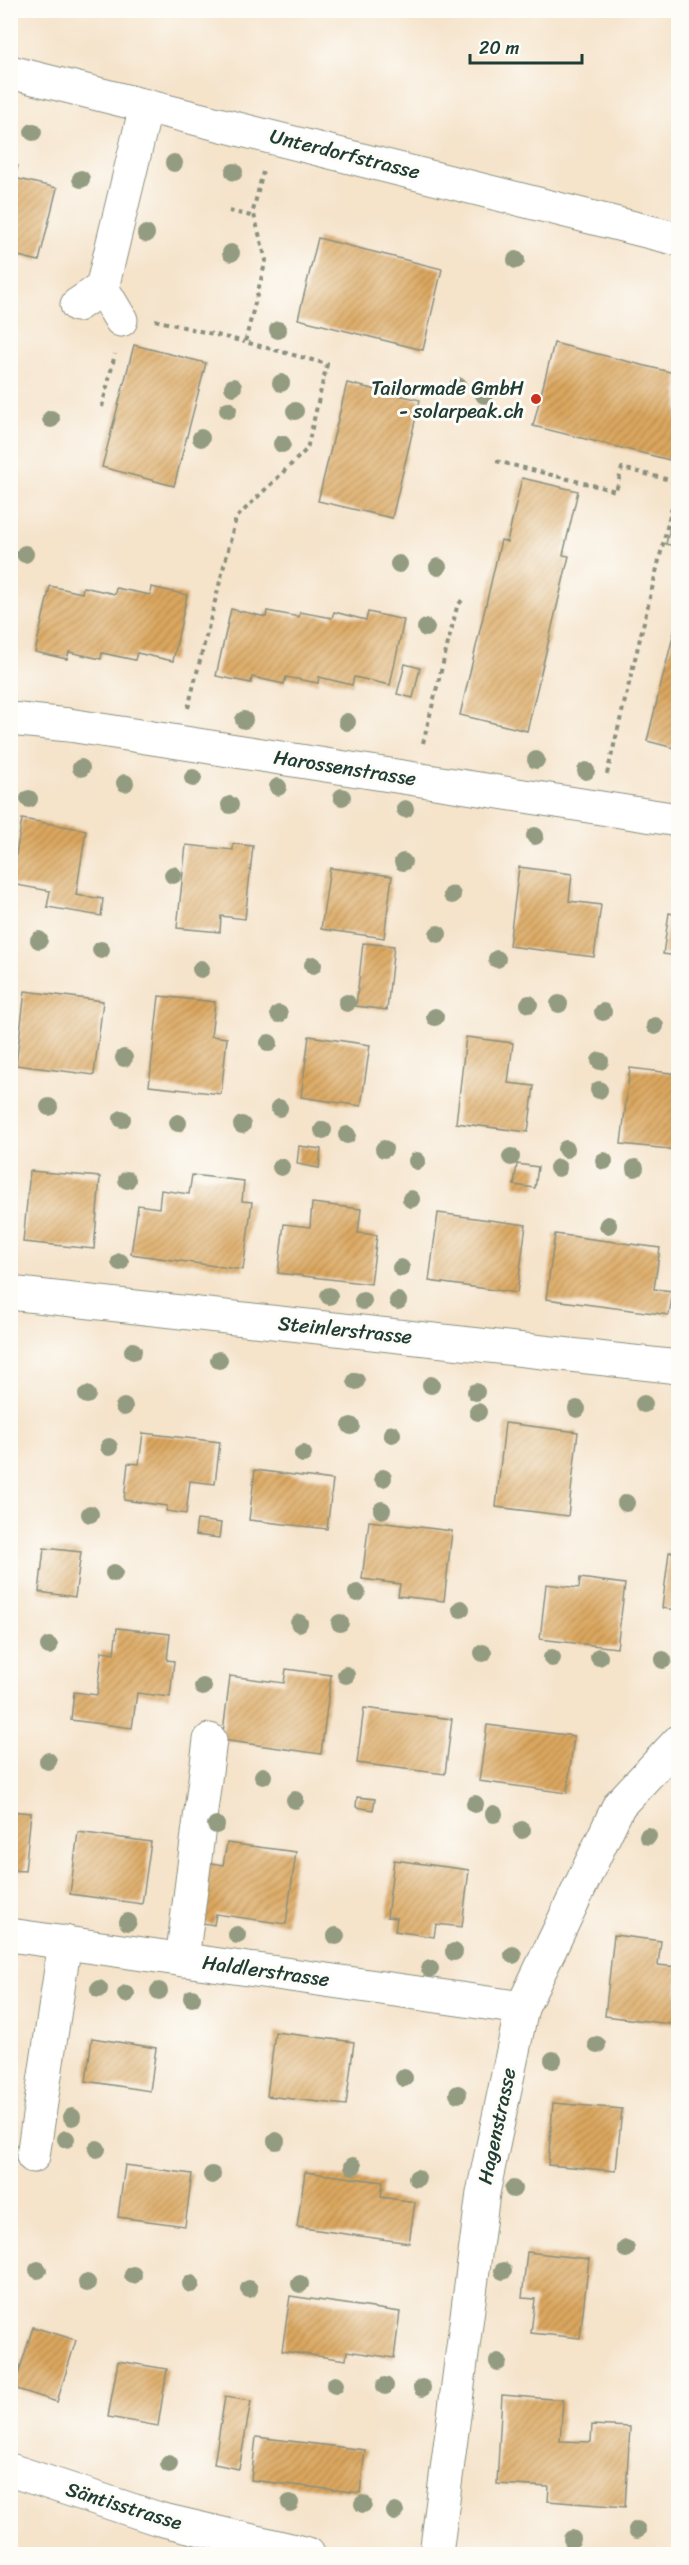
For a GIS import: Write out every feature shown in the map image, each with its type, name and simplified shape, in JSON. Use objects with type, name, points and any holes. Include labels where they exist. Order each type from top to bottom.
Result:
[{"type":"street","name":"Unterdorfstrasse","points":[[10,72],[678,239]]},
{"type":"street","points":[[128,327],[89,297],[146,106]]},
{"type":"street","name":"Harossenstrasse","points":[[10,719],[181,742],[678,820]]},
{"type":"street","name":"Steinlerstrasse","points":[[10,1293],[678,1367]]},
{"type":"street","points":[[182,1960],[210,1740]]},
{"type":"street","name":"Hagenstrasse","points":[[436,2554],[483,2193],[522,2008],[619,1805],[678,1742]]},
{"type":"street","name":"Haldlerstrasse","points":[[10,1935],[522,2008]]},
{"type":"street","points":[[33,2156],[65,1942]]},
{"type":"street","name":"Säntisstrasse","points":[[10,2470],[159,2519],[308,2554]]},
{"type":"path","points":[[245,342],[266,260],[253,211],[272,136]]},
{"type":"path","points":[[229,211],[255,217]]},
{"type":"path","points":[[102,407],[128,327],[245,342],[327,364],[307,449],[236,518],[181,742]]},
{"type":"path","points":[[496,461],[616,491],[622,468],[678,482],[599,807]]},
{"type":"path","points":[[414,779],[457,607],[462,600]]},
{"type":"building","points":[[10,164],[18,166],[14,178],[57,188],[39,261],[10,254]]},
{"type":"building","points":[[318,238],[442,269],[423,350],[298,319]]},
{"type":"building","points":[[554,343],[678,374],[678,462],[533,426]]},
{"type":"building","points":[[134,345],[206,363],[174,486],[102,467]]},
{"type":"building","points":[[347,383],[420,400],[392,518],[318,501]]},
{"type":"building","points":[[522,478],[578,491],[563,555],[569,556],[527,731],[460,715],[501,540],[507,542]]},
{"type":"building","points":[[676,502],[678,502],[678,547],[666,544]]},
{"type":"building","points":[[50,586],[82,593],[83,587],[115,594],[116,588],[150,595],[151,587],[187,595],[173,661],[137,653],[135,660],[102,653],[101,659],[69,652],[67,659],[35,652]]},
{"type":"building","points":[[231,609],[266,617],[267,611],[299,617],[300,612],[332,618],[334,612],[366,620],[368,612],[404,620],[390,685],[354,677],[352,685],[319,677],[318,683],[286,677],[284,684],[252,677],[251,683],[216,676]]},
{"type":"building","points":[[678,616],[678,749],[647,741]]},
{"type":"building","points":[[405,664],[420,668],[413,698],[397,694]]},
{"type":"building","points":[[22,819],[86,830],[76,895],[103,899],[101,916],[47,907],[50,891],[11,884]]},
{"type":"building","points":[[233,844],[253,846],[245,919],[221,916],[220,932],[177,928],[186,845],[233,850]]},
{"type":"building","points":[[519,867],[572,874],[569,901],[601,905],[594,957],[509,946]]},
{"type":"building","points":[[330,868],[392,876],[384,938],[321,929]]},
{"type":"building","points":[[669,913],[678,915],[678,956],[663,954]]},
{"type":"building","points":[[363,943],[394,946],[387,1010],[356,1006]]},
{"type":"building","points":[[25,991],[103,1001],[94,1075],[16,1065]]},
{"type":"building","points":[[159,996],[215,1002],[211,1036],[227,1038],[221,1094],[149,1086]]},
{"type":"building","points":[[309,1036],[370,1045],[361,1106],[301,1097]]},
{"type":"building","points":[[466,1037],[513,1043],[508,1083],[534,1086],[528,1132],[456,1123]]},
{"type":"building","points":[[630,1068],[678,1074],[678,1150],[621,1144]]},
{"type":"building","points":[[299,1146],[321,1149],[319,1168],[297,1164]]},
{"type":"building","points":[[517,1164],[538,1167],[535,1188],[514,1185]]},
{"type":"building","points":[[30,1171],[100,1177],[94,1249],[23,1242]]},
{"type":"building","points":[[192,1175],[244,1181],[242,1201],[252,1202],[243,1270],[131,1254],[138,1205],[159,1208],[161,1190],[189,1194]]},
{"type":"building","points":[[312,1203],[361,1209],[358,1233],[377,1235],[371,1284],[278,1273],[284,1224],[310,1227]]},
{"type":"building","points":[[438,1213],[526,1225],[517,1293],[429,1281]]},
{"type":"building","points":[[555,1234],[660,1248],[654,1289],[673,1291],[669,1315],[546,1299]]},
{"type":"building","points":[[505,1423],[578,1432],[568,1516],[496,1507]]},
{"type":"building","points":[[143,1433],[220,1442],[215,1484],[190,1481],[186,1514],[166,1511],[167,1506],[124,1500],[128,1463],[139,1464]]},
{"type":"building","points":[[255,1470],[333,1480],[327,1529],[249,1520]]},
{"type":"building","points":[[197,1520],[221,1523],[219,1538],[195,1535]]},
{"type":"building","points":[[369,1521],[452,1531],[444,1601],[398,1596],[400,1584],[362,1579]]},
{"type":"building","points":[[44,1548],[81,1552],[75,1597],[39,1592]]},
{"type":"building","points":[[669,1552],[678,1553],[678,1610],[662,1608]]},
{"type":"building","points":[[580,1578],[625,1584],[617,1648],[540,1639],[546,1584],[579,1588]]},
{"type":"building","points":[[117,1628],[170,1634],[167,1660],[174,1661],[170,1697],[137,1693],[132,1728],[71,1720],[74,1692],[97,1695],[102,1651],[114,1653]]},
{"type":"building","points":[[286,1669],[331,1675],[321,1754],[222,1740],[230,1676],[284,1683]]},
{"type":"building","points":[[364,1708],[452,1719],[445,1774],[357,1763]]},
{"type":"building","points":[[487,1725],[574,1736],[567,1793],[479,1781]]},
{"type":"building","points":[[357,1797],[375,1799],[373,1810],[356,1807]]},
{"type":"building","points":[[10,1811],[31,1813],[25,1871],[10,1870]]},
{"type":"building","points":[[78,1832],[151,1842],[142,1904],[70,1894]]},
{"type":"building","points":[[227,1843],[296,1852],[286,1924],[216,1914],[214,1925],[197,1922],[206,1862],[223,1865]]},
{"type":"building","points":[[394,1860],[469,1870],[462,1927],[436,1924],[434,1937],[395,1931],[397,1918],[387,1917]]},
{"type":"building","points":[[614,1935],[661,1941],[658,1965],[678,1967],[678,2025],[605,2016]]},
{"type":"building","points":[[275,2032],[354,2042],[346,2105],[267,2096]]},
{"type":"building","points":[[92,2038],[156,2048],[150,2091],[86,2081]]},
{"type":"building","points":[[553,2103],[622,2109],[616,2171],[548,2165]]},
{"type":"building","points":[[125,2165],[192,2174],[185,2226],[118,2217]]},
{"type":"building","points":[[305,2172],[383,2182],[381,2197],[415,2202],[409,2243],[297,2227]]},
{"type":"building","points":[[527,2252],[589,2259],[580,2338],[531,2333],[535,2299],[522,2298]]},
{"type":"building","points":[[290,2296],[400,2312],[394,2358],[347,2351],[346,2360],[282,2351]]},
{"type":"building","points":[[33,2327],[76,2340],[57,2402],[14,2388]]},
{"type":"building","points":[[118,2361],[167,2369],[158,2426],[108,2417]]},
{"type":"building","points":[[502,2395],[563,2400],[560,2441],[591,2442],[592,2425],[630,2427],[625,2507],[548,2501],[549,2487],[497,2484]]},
{"type":"building","points":[[225,2397],[251,2401],[239,2469],[214,2464]]},
{"type":"building","points":[[256,2437],[365,2450],[360,2493],[251,2480]]},
{"type":"place","name":"Tailormade GmbH - solarpeak.ch","points":[[536,399]]}]
